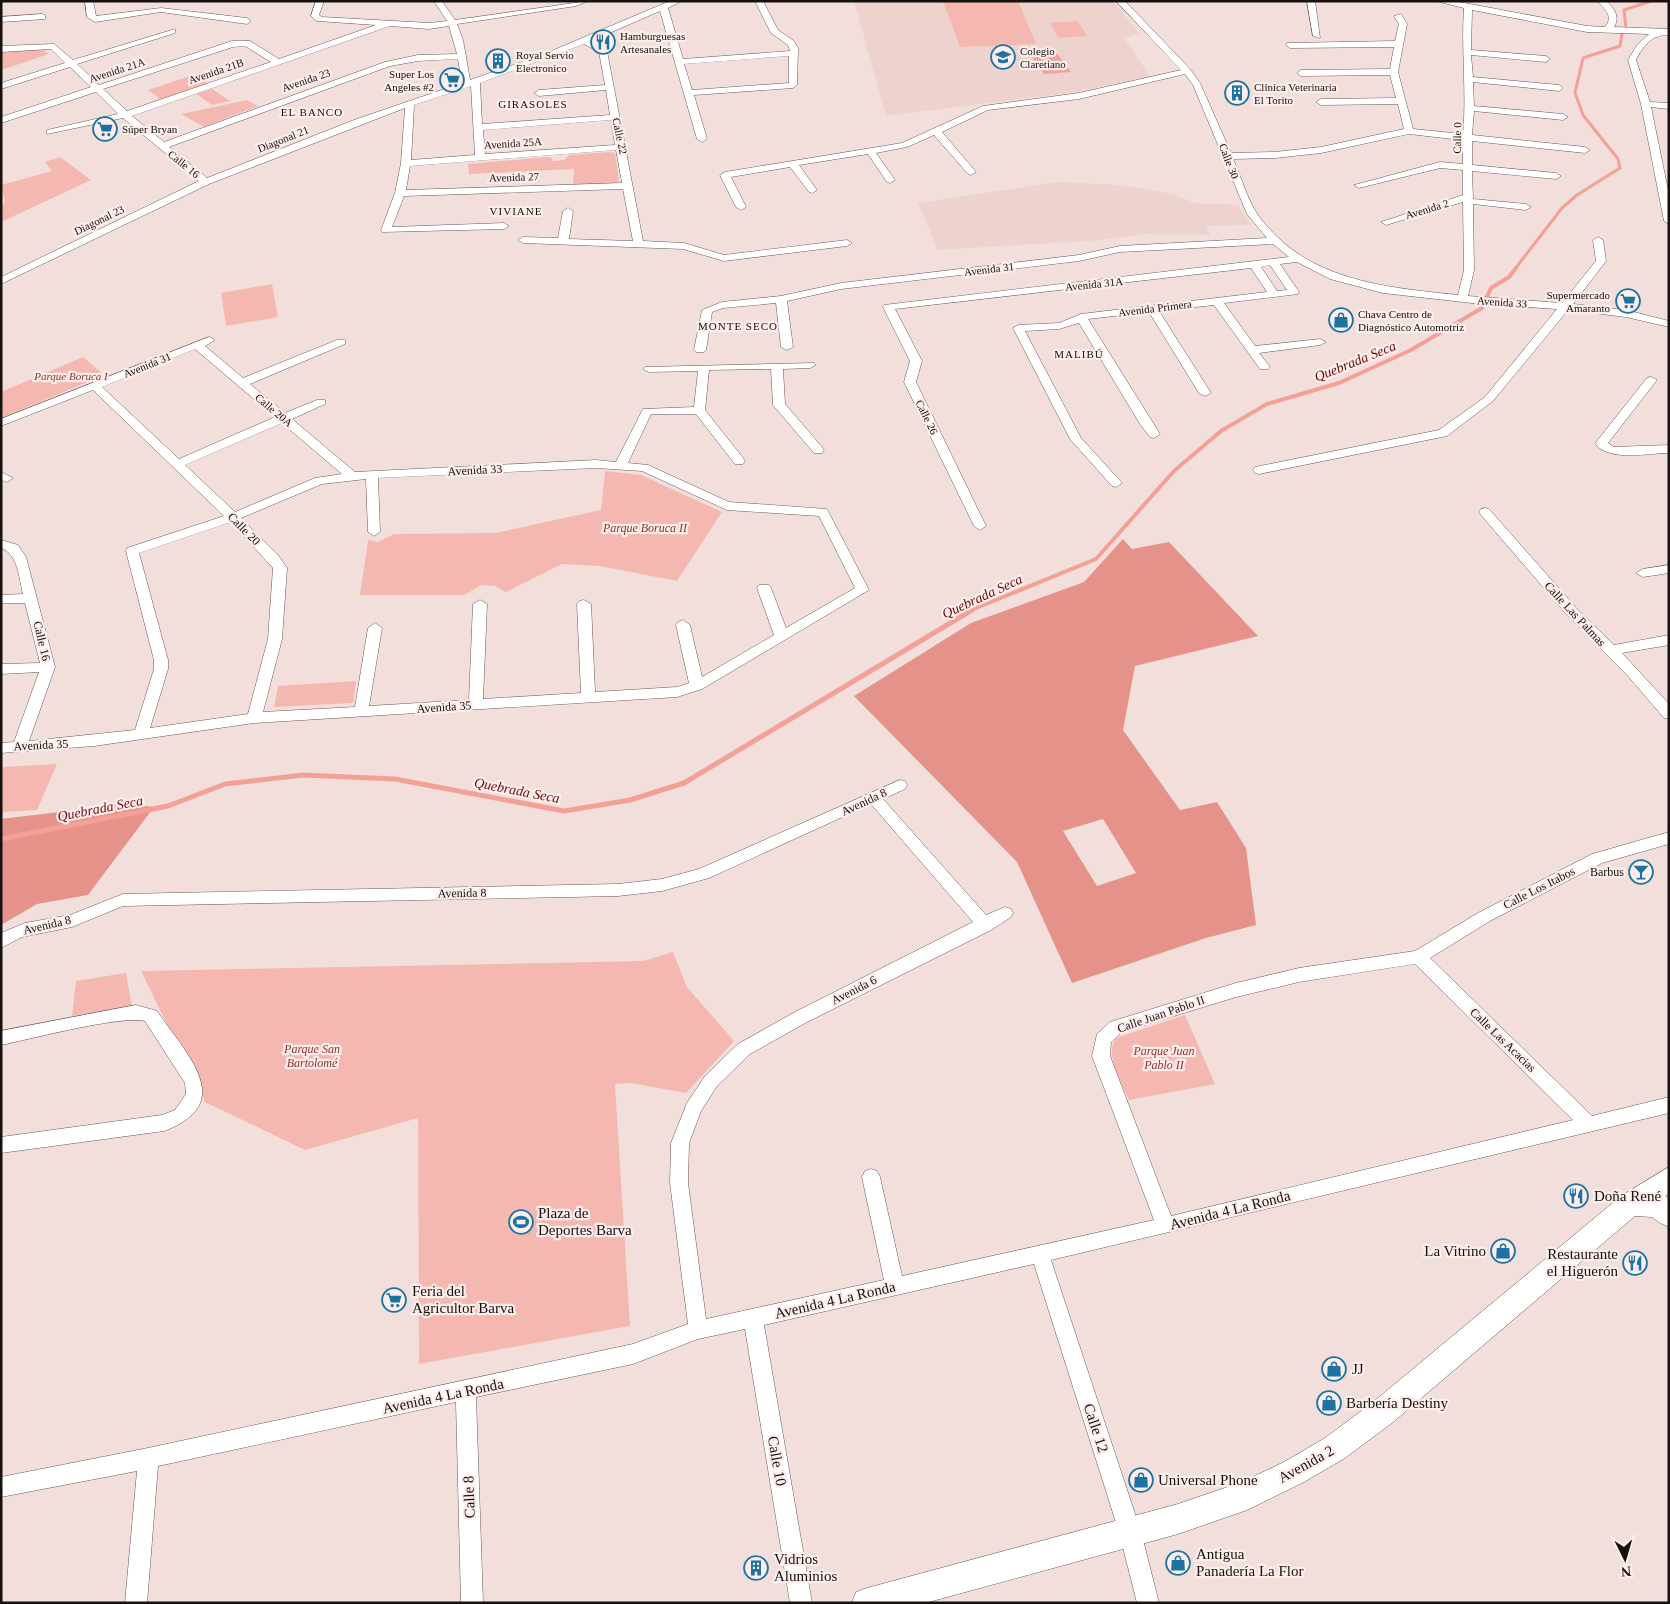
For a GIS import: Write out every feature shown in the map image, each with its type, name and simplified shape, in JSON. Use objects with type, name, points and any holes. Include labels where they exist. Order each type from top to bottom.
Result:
[{"type":"main road","name":"Avenida 2","points":[[867,1603],[1178,1519],[1247,1495],[1294,1472],[1336,1448],[1390,1406],[1630,1204],[1669,1179]]},
{"type":"main road","points":[[1630,1204],[1658,1205],[1669,1215]]},
{"type":"street","points":[[89,1],[91,16],[94,19],[155,11],[248,21]]},
{"type":"street","points":[[152,1],[155,11]]},
{"type":"street","points":[[320,1],[315,16],[320,19],[429,26],[576,4],[584,1]]},
{"type":"street","points":[[438,1],[453,22],[459,35],[462,56],[470,81],[479,127],[480,158]]},
{"type":"street","name":"Diagonal 21","points":[[206,182],[357,122],[585,41],[678,1]]},
{"type":"street","points":[[689,93],[793,85],[794,53],[791,43],[774,30],[768,22],[759,1]]},
{"type":"street","name":"Calle 30","points":[[1120,1],[1187,71],[1197,85],[1252,214],[1273,241],[1299,259],[1332,276],[1365,287]]},
{"type":"street","points":[[1311,1],[1318,36]]},
{"type":"street","points":[[1440,1],[1468,8],[1586,29],[1669,32]]},
{"type":"street","points":[[1601,1],[1610,10],[1614,22],[1612,29]]},
{"type":"street","points":[[664,6],[702,139]]},
{"type":"street","name":"Calle 0","points":[[1462,299],[1469,270],[1466,136],[1470,108],[1467,52],[1468,8]]},
{"type":"street","points":[[1,20],[42,16]]},
{"type":"street","points":[[1398,16],[1402,24],[1394,72],[1409,131]]},
{"type":"street","name":"Avenida 21B","points":[[50,132],[125,115],[388,24]]},
{"type":"street","points":[[1633,30],[1645,39]]},
{"type":"street","points":[[1,86],[172,31]]},
{"type":"street","points":[[1659,31],[1645,39],[1638,47],[1632,60],[1646,104],[1669,221]]},
{"type":"street","name":"Calle 22","points":[[585,41],[603,51],[638,243]]},
{"type":"street","name":"Avenida 21A","points":[[1,120],[241,43],[247,44],[278,62]]},
{"type":"street","points":[[1290,44],[1400,44]]},
{"type":"street","name":"Calle 16","points":[[1,49],[50,46],[98,88],[125,115],[206,182]]},
{"type":"street","points":[[1467,52],[1546,59]]},
{"type":"street","points":[[679,62],[794,53]]},
{"type":"street","name":"Avenida 23","points":[[162,146],[388,64],[418,58],[462,56]]},
{"type":"street","points":[[741,207],[725,176],[904,145],[937,132],[986,108],[1079,96],[1187,71]]},
{"type":"street","points":[[1301,73],[1394,72]]},
{"type":"street","points":[[1468,79],[1560,88]]},
{"type":"street","points":[[539,93],[609,87]]},
{"type":"street","points":[[1321,102],[1400,101]]},
{"type":"street","points":[[410,103],[406,163],[400,193],[386,230],[504,226]]},
{"type":"street","points":[[1646,104],[1669,106]]},
{"type":"street","points":[[1470,108],[1562,118]]},
{"type":"street","points":[[479,127],[616,117]]},
{"type":"street","points":[[1226,153],[1284,153],[1321,150],[1409,131],[1585,150]]},
{"type":"street","points":[[937,132],[971,172]]},
{"type":"street","name":"Avenida 25A","points":[[406,163],[622,147]]},
{"type":"street","points":[[871,152],[890,180]]},
{"type":"street","points":[[793,164],[812,190]]},
{"type":"street","points":[[1360,185],[1440,165],[1556,176]]},
{"type":"street","name":"Diagonal 23","points":[[1,281],[206,182]]},
{"type":"street","name":"Avenida 27","points":[[400,193],[629,186]]},
{"type":"street","points":[[1468,199],[1526,207]]},
{"type":"street","name":"Avenida 2","points":[[1386,222],[1468,199]]},
{"type":"street","points":[[562,241],[568,211]]},
{"type":"street","points":[[523,240],[684,246],[724,258],[847,243]]},
{"type":"street","points":[[1259,470],[1443,433],[1489,399],[1566,306],[1601,261],[1598,240]]},
{"type":"street","name":"Avenida 31","points":[[700,350],[707,310],[722,305],[781,299],[841,286],[1079,258],[1120,249],[1273,241]]},
{"type":"street","name":"Avenida 31A","points":[[888,307],[1274,264],[1299,259]]},
{"type":"street","name":"Avenida Primera","points":[[1116,483],[1076,439],[1018,328],[1064,324],[1075,322],[1081,317],[1294,292],[1274,264]]},
{"type":"street","points":[[1256,266],[1274,294]]},
{"type":"street","name":"Avenida 33","points":[[1365,287],[1479,301],[1566,306],[1624,312],[1669,324]]},
{"type":"street","points":[[781,299],[787,347]]},
{"type":"street","points":[[1218,301],[1264,367]]},
{"type":"street","name":"Calle 26","points":[[888,307],[916,360],[910,382],[980,526]]},
{"type":"street","points":[[1152,308],[1204,393]]},
{"type":"street","points":[[1624,312],[1669,316]]},
{"type":"street","points":[[1081,317],[1154,434]]},
{"type":"street","name":"Avenida 31","points":[[1,424],[209,340]]},
{"type":"street","points":[[242,383],[341,342]]},
{"type":"street","points":[[1253,350],[1320,342]]},
{"type":"street","name":"Calle 20A","points":[[197,345],[352,476]]},
{"type":"street","points":[[649,369],[810,365]]},
{"type":"street","points":[[777,366],[779,405],[818,450]]},
{"type":"street","points":[[704,367],[699,410],[739,461]]},
{"type":"street","points":[[1651,380],[1601,444],[1612,451],[1669,449]]},
{"type":"street","name":"Calle 20","points":[[95,386],[233,517],[274,558],[280,568],[281,576],[275,639],[254,718]]},
{"type":"street","points":[[177,464],[321,402]]},
{"type":"street","points":[[620,466],[636,434],[655,422],[659,411],[699,410]]},
{"type":"street","name":"Avenida 33","points":[[141,734],[161,660],[132,552],[233,517],[319,481],[352,476],[571,465],[644,468],[727,506],[823,512],[862,590]]},
{"type":"street","points":[[372,475],[374,532]]},
{"type":"street","name":"Calle Las Palmas","points":[[1485,512],[1572,612],[1669,714]]},
{"type":"street","name":"Calle 16","points":[[1,544],[13,548],[20,557],[48,667],[19,747]]},
{"type":"street","points":[[1643,573],[1669,569]]},
{"type":"street","points":[[764,588],[782,637]]},
{"type":"street","name":"Avenida 35","points":[[1,748],[71,744],[254,718],[476,706],[677,692],[697,686],[862,590]]},
{"type":"street","points":[[1,600],[31,598]]},
{"type":"street","points":[[476,706],[480,604]]},
{"type":"street","points":[[584,604],[588,699]]},
{"type":"street","points":[[683,625],[697,686]]},
{"type":"street","points":[[361,713],[375,628]]},
{"type":"street","points":[[1609,651],[1669,640]]},
{"type":"street","points":[[1,670],[48,667]]},
{"type":"street","name":"Avenida 8","points":[[5,938],[72,920],[106,904],[123,900],[618,890],[662,885],[703,874],[900,785]]},
{"type":"street","points":[[874,798],[984,924]]},
{"type":"street","name":"Calle Los Itabos","points":[[1418,957],[1484,916],[1597,858],[1669,838]]},
{"type":"street","name":"Avenida 6","points":[[698,1330],[679,1183],[680,1142],[693,1108],[711,1081],[744,1049],[801,1017],[1005,913]]},
{"type":"street","name":"Calle Las Acacias","points":[[1418,957],[1589,1124]]},
{"type":"street","name":"Calle Juan Pablo II","points":[[1166,1226],[1101,1056],[1103,1039],[1116,1027],[1236,990],[1299,975],[1418,957]]},
{"type":"street","points":[[1,1038],[136,1012],[151,1016],[194,1081],[195,1096],[181,1115],[164,1123],[1,1145]]},
{"type":"street","name":"Avenida 4 La Ronda","points":[[1,1487],[148,1458],[633,1354],[698,1330],[1166,1226],[1669,1105]]},
{"type":"street","points":[[871,1176],[895,1286]]},
{"type":"street","name":"Calle 12","points":[[1040,1254],[1130,1532],[1148,1603]]},
{"type":"street","name":"Calle 10","points":[[753,1319],[801,1603]]},
{"type":"street","name":"Calle 8","points":[[466,1391],[472,1603]]},
{"type":"street","points":[[136,1603],[148,1458]]},
{"type":"shaded area","name":"Colegio Claretiano","points":[[854,1],[1113,1],[1139,33],[1124,38],[1150,76],[1076,92],[886,116]]},
{"type":"shaded area","points":[[1056,52],[1071,72],[1044,74],[1030,54]]},
{"type":"shaded area","points":[[1058,182],[1118,185],[1173,194],[1194,203],[1238,205],[1251,225],[1206,226],[1210,235],[1142,234],[1102,240],[938,250],[918,203]]},
{"type":"shaded area","points":[[1123,539],[1132,549],[1169,542],[1258,636],[1135,666],[1123,730],[1180,810],[1217,802],[1246,848],[1256,925],[1206,938],[1072,983],[1017,862],[854,696],[971,623],[1084,582]],"holes":[[[1103,819],[1136,873],[1097,886],[1063,831]]]},
{"type":"shaded area","points":[[126,804],[154,807],[88,895],[37,904],[1,925],[1,819]]},
{"type":"green space","points":[[943,1],[1018,1],[1036,44],[960,47]]},
{"type":"green space","points":[[1078,21],[1087,36],[1058,38],[1050,23]]},
{"type":"green space","points":[[42,49],[49,54],[1,70],[1,52]]},
{"type":"green space","points":[[193,75],[209,84],[162,100],[148,90]]},
{"type":"green space","points":[[212,89],[230,101],[212,105],[196,94]]},
{"type":"green space","points":[[247,100],[258,106],[204,127],[181,114]]},
{"type":"green space","points":[[615,153],[619,181],[615,184],[573,185],[574,169],[469,174],[468,164],[546,157],[552,158],[552,161],[564,160],[569,155]]},
{"type":"green space","points":[[60,157],[91,180],[1,222],[1,208],[5,201],[1,185],[52,171],[45,162]]},
{"type":"green space","points":[[272,284],[278,317],[226,326],[221,293]]},
{"type":"green space","name":"Parque Boruca I","points":[[83,357],[104,375],[1,418],[1,392]]},
{"type":"green space","name":"Parque Boruca II","points":[[605,471],[641,475],[722,512],[677,581],[600,566],[562,564],[506,592],[495,586],[482,585],[464,595],[360,595],[368,540],[378,542],[394,534],[496,533],[601,510]]},
{"type":"green space","points":[[356,681],[353,703],[274,707],[278,686]]},
{"type":"green space","points":[[57,764],[37,810],[1,812],[1,767]]},
{"type":"green space","name":"Parque San Bartolomé","points":[[673,952],[687,987],[734,1041],[686,1093],[631,1083],[615,1084],[630,1326],[419,1364],[418,1118],[305,1150],[205,1102],[141,971],[643,961]]},
{"type":"green space","points":[[126,973],[132,1007],[72,1016],[76,981]]},
{"type":"green space","name":"Parque Juan Pablo II","points":[[1185,1015],[1215,1084],[1129,1100],[1113,1061],[1112,1052],[1116,1038]]},
{"type":"waterway","name":"Quebrada Seca","points":[[1515,269],[1562,208],[1577,195],[1620,168],[1618,159],[1583,115],[1575,93],[1583,58],[1620,46],[1622,34],[1626,28],[1624,10],[1651,1]]},
{"type":"waterway","name":"Quebrada Seca","points":[[969,611],[1096,559],[1174,471],[1221,431],[1267,404],[1339,383],[1411,350],[1482,308],[1491,288],[1509,277],[1516,268]]},
{"type":"waterway","name":"Quebrada Seca","points":[[1,839],[168,806],[225,784],[303,775],[395,779],[564,811],[630,800],[684,783],[972,610]]},
{"type":"place","name":"Hamburguesas Artesanales","points":[[603,42]]},
{"type":"place","name":"Colegio Claretiano","points":[[1003,57]]},
{"type":"place","name":"Royal Servio Electronico","points":[[498,61]]},
{"type":"place","name":"Super Los Angeles #2","points":[[452,80]]},
{"type":"place","name":"Clínica Veterinaria El Torito","points":[[1237,93]]},
{"type":"place","name":"Súper Bryan","points":[[105,129]]},
{"type":"place","name":"Supermercado Amaranto","points":[[1628,301]]},
{"type":"place","name":"Chava Centro de Diagnóstico Automotriz","points":[[1341,320]]},
{"type":"place","name":"Barbus","points":[[1641,872]]},
{"type":"place","name":"Doña René","points":[[1576,1196]]},
{"type":"place","name":"Plaza de Deportes Barva","points":[[521,1222]]},
{"type":"place","name":"La Vitrino","points":[[1503,1251]]},
{"type":"place","name":"Restaurante el Higuerón","points":[[1635,1263]]},
{"type":"place","name":"Feria del Agricultor Barva","points":[[394,1300]]},
{"type":"place","name":"JJ","points":[[1334,1369]]},
{"type":"place","name":"Barbería Destiny","points":[[1329,1403]]},
{"type":"place","name":"Universal Phone","points":[[1141,1480]]},
{"type":"place","name":"Antigua Panadería La Flor","points":[[1178,1563]]},
{"type":"place","name":"Vidrios Aluminios","points":[[756,1568]]},
{"type":"district","name":"GIRASOLES","points":[[533,104]]},
{"type":"district","name":"EL BANCO","points":[[312,112]]},
{"type":"district","name":"VIVIANE","points":[[516,211]]},
{"type":"district","name":"MONTE SECO","points":[[738,326]]},
{"type":"district","name":"MALIBÚ","points":[[1079,354]]}]
